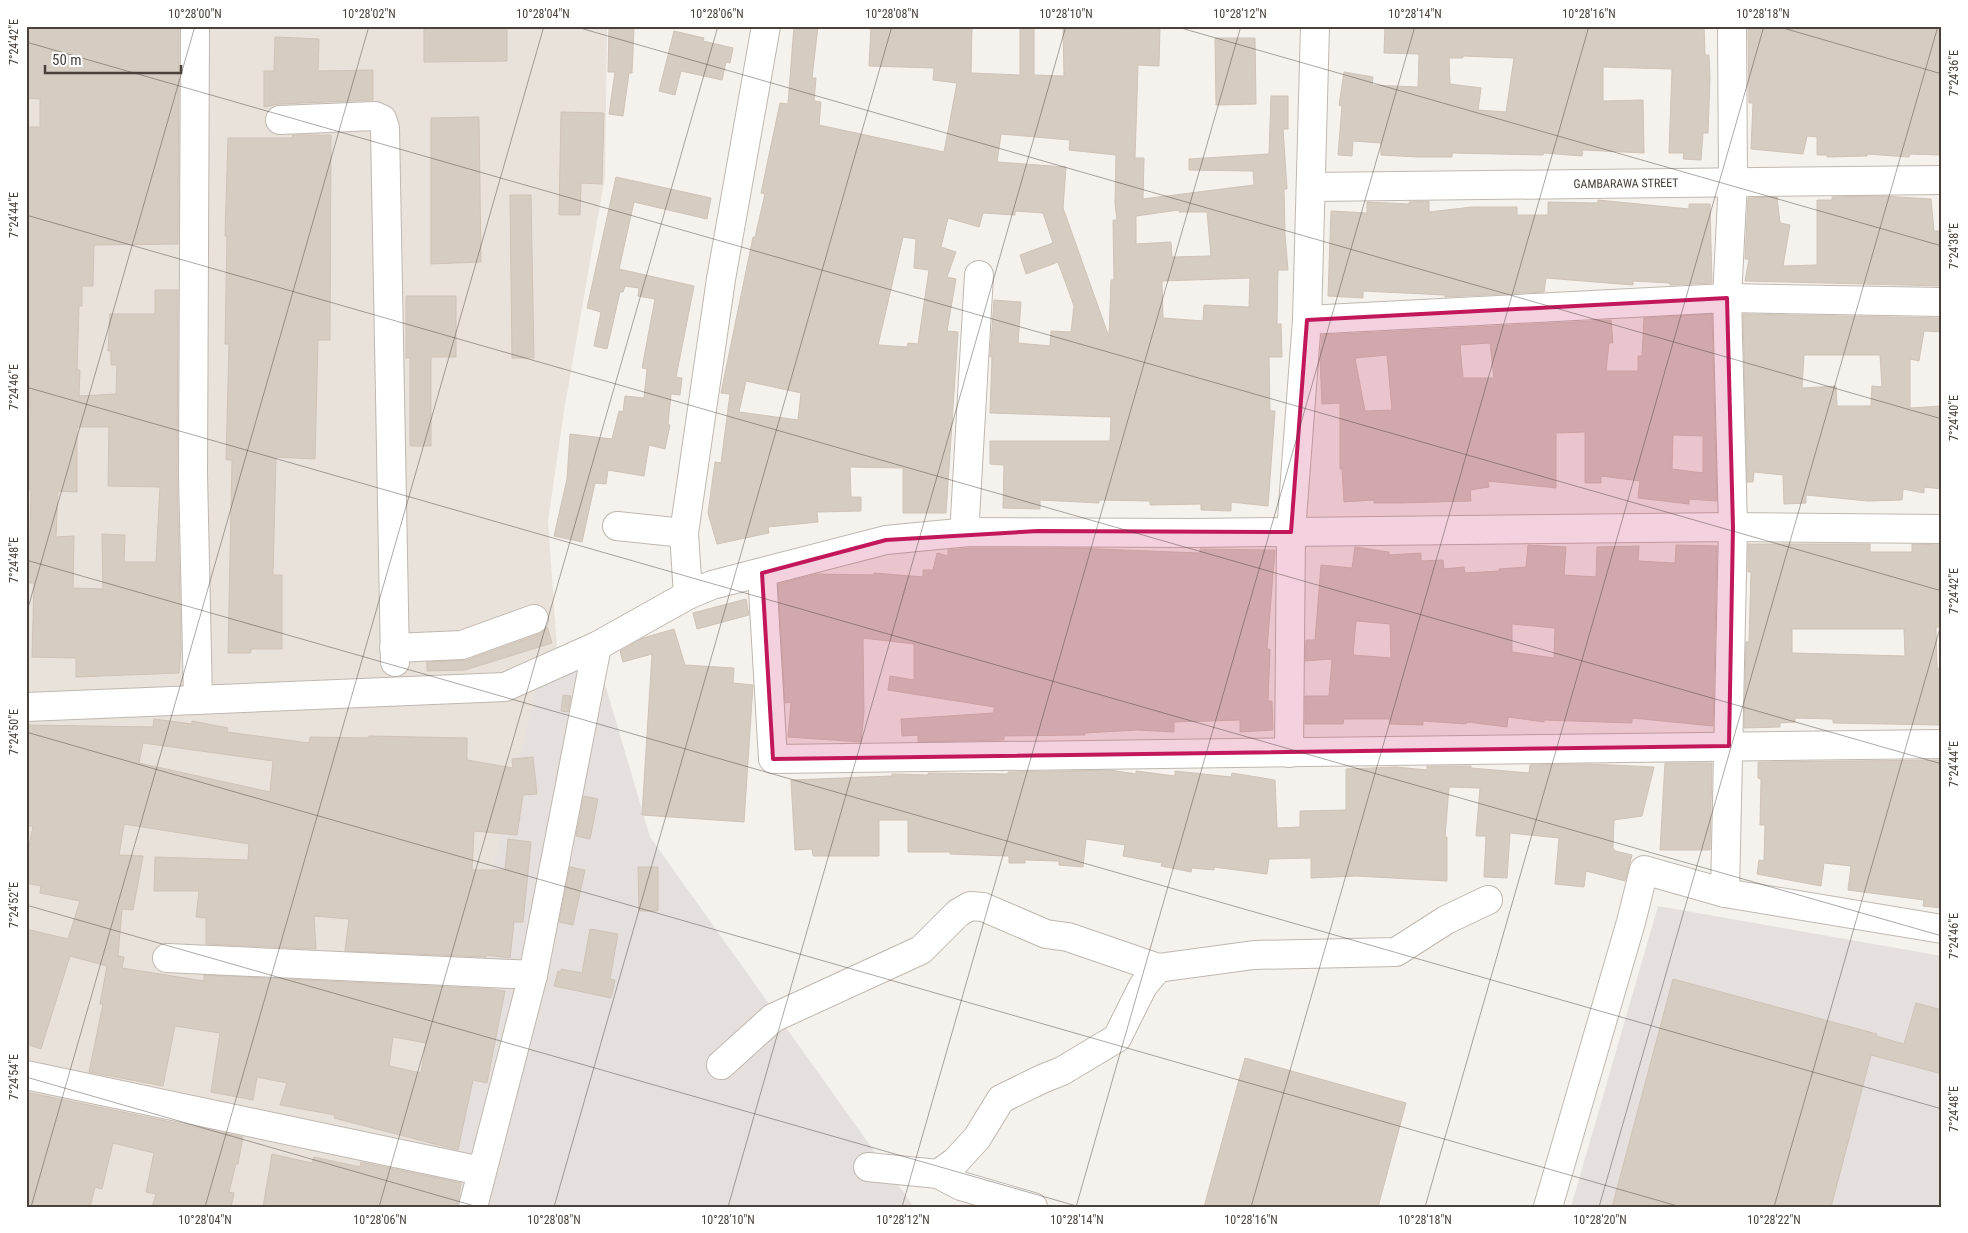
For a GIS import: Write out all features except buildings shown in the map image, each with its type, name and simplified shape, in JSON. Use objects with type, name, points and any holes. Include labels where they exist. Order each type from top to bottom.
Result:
[{"type":"street","points":[[195,26],[193,474],[198,700]]},
{"type":"street","points":[[688,595],[684,533],[721,279],[766,26]]},
{"type":"street","points":[[1289,753],[1291,532],[1307,320],[1315,26]]},
{"type":"street","points":[[1725,893],[1733,528],[1727,298],[1733,181],[1732,26]]},
{"type":"street","points":[[280,120],[375,116],[382,119],[385,128],[395,668]]},
{"type":"street","name":"GAMBARAWA STREET","points":[[1311,187],[1942,180]]},
{"type":"street","points":[[969,532],[965,518],[979,275]]},
{"type":"street","points":[[1307,320],[1727,298],[1942,302]]},
{"type":"street","points":[[617,526],[684,533]]},
{"type":"street","points":[[395,668],[505,686],[597,646],[688,595],[712,585],[886,540],[969,532],[1291,532],[1733,528],[1942,529]]},
{"type":"street","points":[[762,573],[773,759],[1942,744]]},
{"type":"street","points":[[26,707],[198,700],[395,668],[534,619]]},
{"type":"street","points":[[473,1207],[533,975],[597,646]]},
{"type":"street","points":[[1548,1207],[1632,922],[1644,870],[1725,893],[1942,929]]},
{"type":"street","points":[[721,1065],[773,1018],[921,950],[958,913],[970,906],[983,907],[1046,934],[1068,937],[1158,968],[1254,955],[1396,952],[1446,920],[1488,900]]},
{"type":"street","points":[[167,958],[533,975]]},
{"type":"street","points":[[938,1174],[956,1161],[977,1138],[1001,1099],[1062,1071],[1117,1038],[1144,986],[1158,968]]},
{"type":"street","points":[[26,1075],[481,1171]]},
{"type":"street","points":[[868,1166],[938,1174],[961,1186],[1033,1207]]},
{"type":"highlighted area","points":[[1727,298],[1733,527],[1729,746],[773,759],[762,573],[886,540],[1038,531],[1291,532],[1307,320]]},
{"type":"shaded area","points":[[26,26],[607,26],[605,176],[564,411],[548,521],[560,689],[469,1207],[26,1207]]},
{"type":"shaded area","points":[[600,667],[650,837],[914,1207],[412,1207],[539,677]]},
{"type":"shaded area","points":[[1658,906],[1942,956],[1942,1207],[1571,1207]]}]
